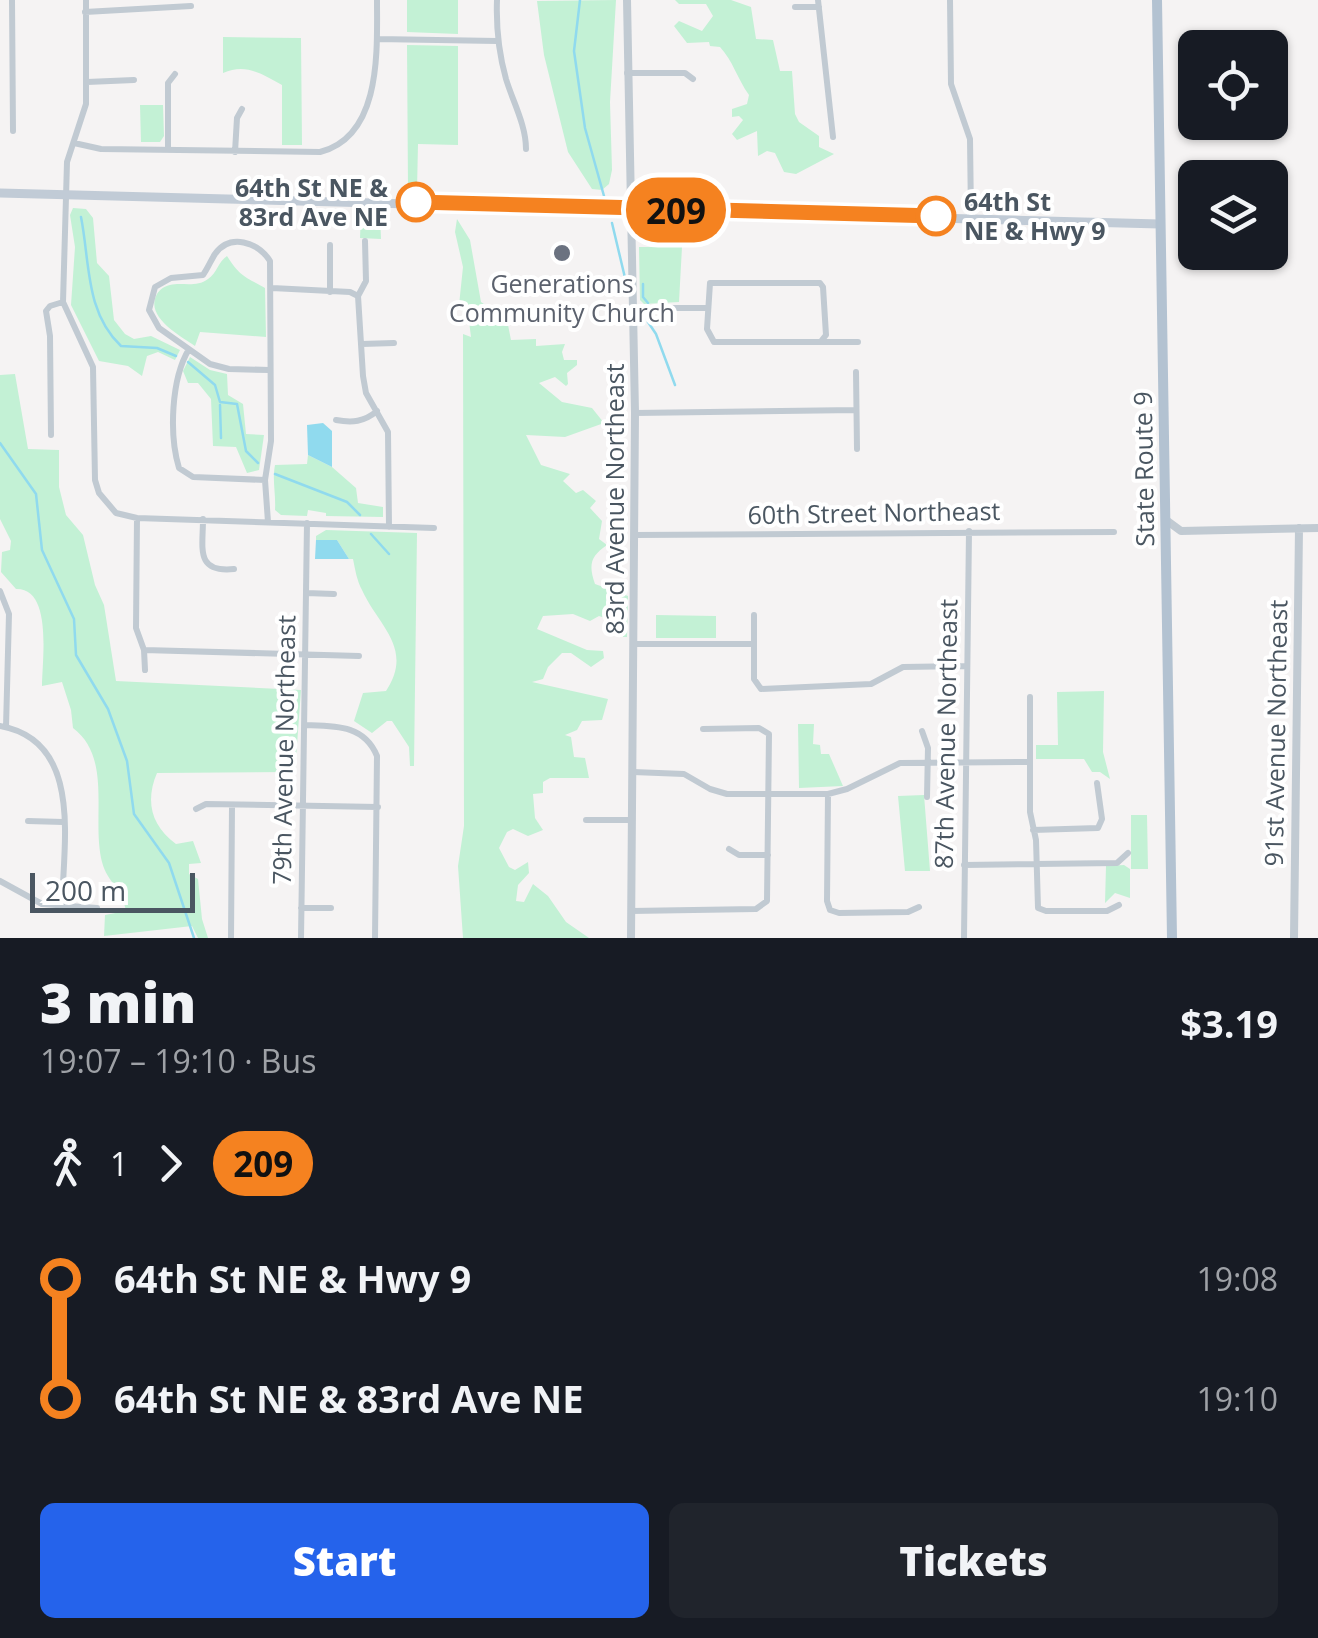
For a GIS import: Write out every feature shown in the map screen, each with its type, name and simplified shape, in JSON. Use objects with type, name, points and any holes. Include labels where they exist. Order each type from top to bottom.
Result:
[{"type":"main road","name":"State Route 9","points":[[1157,0],[1172,938]]},
{"type":"main road","points":[[0,193],[1160,224]]},
{"type":"street","points":[[12,0],[13,131]]},
{"type":"street","points":[[86,0],[87,82],[82,120],[67,162],[63,302],[93,367],[95,480],[109,507],[116,513],[137,518],[434,528]]},
{"type":"street","points":[[74,143],[101,149],[320,152],[348,138],[374,83],[377,0]]},
{"type":"street","points":[[497,0],[498,41],[526,136],[526,148]]},
{"type":"street","name":"83rd Avenue Northeast","points":[[626,0],[635,412],[631,938]]},
{"type":"street","points":[[950,0],[952,84],[971,153],[971,216]]},
{"type":"street","points":[[795,8],[819,3],[833,137]]},
{"type":"street","points":[[85,12],[191,6]]},
{"type":"street","points":[[377,39],[498,41]]},
{"type":"street","points":[[628,73],[685,73],[693,79]]},
{"type":"street","points":[[168,150],[168,84],[175,74]]},
{"type":"street","points":[[87,82],[134,80]]},
{"type":"street","points":[[235,152],[237,118],[242,109]]},
{"type":"street","points":[[365,241],[366,281],[358,296],[364,386],[390,442],[389,527]]},
{"type":"street","points":[[268,522],[265,480],[271,441],[270,261],[251,244],[234,242],[217,251],[203,275],[171,278],[154,286],[149,301],[154,322],[189,349],[220,367],[270,370]]},
{"type":"street","points":[[330,245],[330,292]]},
{"type":"street","points":[[822,340],[826,334],[820,283],[710,283],[706,308],[708,336],[714,342],[858,342]]},
{"type":"street","points":[[272,288],[358,296]]},
{"type":"street","points":[[52,435],[46,311],[63,302]]},
{"type":"street","points":[[633,308],[706,308]]},
{"type":"street","points":[[362,344],[394,343]]},
{"type":"street","points":[[189,349],[174,389],[176,456],[182,472],[200,478],[265,480]]},
{"type":"street","points":[[856,372],[857,449]]},
{"type":"street","points":[[336,420],[359,420],[377,410]]},
{"type":"street","points":[[635,412],[856,410]]},
{"type":"street","points":[[137,518],[136,628],[144,650],[145,670]]},
{"type":"street","points":[[203,519],[207,564],[215,570],[234,569]]},
{"type":"street","points":[[1165,520],[1182,530],[1318,528]]},
{"type":"street","name":"79th Avenue Northeast","points":[[301,938],[307,523]]},
{"type":"street","name":"91st Avenue Northeast","points":[[1294,938],[1299,528]]},
{"type":"street","points":[[1165,544],[1182,530]]},
{"type":"street","name":"87th Avenue Northeast","points":[[964,938],[968,532]]},
{"type":"street","name":"60th Street Northeast","points":[[635,535],[1114,532]]},
{"type":"street","points":[[0,592],[10,614],[3,726],[28,736],[46,751],[60,778],[62,907]]},
{"type":"street","name":"79th Avenue Northeast","points":[[306,593],[334,594]]},
{"type":"street","points":[[754,616],[757,687],[798,689],[870,684],[903,666],[966,666]]},
{"type":"street","points":[[635,644],[754,644]]},
{"type":"street","points":[[144,650],[358,656]]},
{"type":"street","points":[[1030,698],[1030,812],[1038,908],[1108,911],[1119,906]]},
{"type":"street","points":[[304,725],[344,727],[370,741],[378,762],[375,938]]},
{"type":"street","points":[[631,910],[760,908],[768,897],[767,732],[759,728],[703,728]]},
{"type":"street","points":[[922,731],[928,748],[927,797]]},
{"type":"street","points":[[633,772],[684,774],[721,793],[828,794],[847,789],[896,764],[1030,762]]},
{"type":"street","points":[[1033,830],[1100,826],[1102,800],[1097,783]]},
{"type":"street","points":[[828,794],[826,901],[830,910],[908,912],[919,907]]},
{"type":"street","points":[[196,809],[206,804],[378,807]]},
{"type":"street","points":[[231,938],[232,806]]},
{"type":"street","points":[[586,820],[632,820]]},
{"type":"street","points":[[28,821],[63,822]]},
{"type":"street","points":[[730,849],[739,855],[768,855]]},
{"type":"street","points":[[964,866],[1118,863],[1128,853]]},
{"type":"street","points":[[0,881],[42,904],[97,908]]},
{"type":"street","name":"79th Avenue Northeast","points":[[302,908],[331,908]]},
{"type":"green space","points":[[407,0],[458,0],[458,34],[407,32]]},
{"type":"green space","points":[[616,0],[610,102],[612,170],[609,184],[602,190],[592,189],[568,152],[544,55],[537,1]]},
{"type":"green space","points":[[675,0],[731,0],[751,7],[756,39],[773,40],[780,71],[792,71],[799,122],[819,136],[819,147],[834,154],[796,174],[784,172],[775,153],[767,151],[758,156],[757,131],[737,140],[732,134],[743,120],[732,117],[732,109],[747,104],[749,95],[720,47],[710,46],[709,42],[687,43],[674,26],[679,21],[702,31],[713,16],[706,4],[679,4]]},
{"type":"green space","points":[[223,37],[301,38],[302,145],[282,145],[282,85],[247,70],[223,73]]},
{"type":"green space","points":[[407,45],[458,46],[458,145],[418,144],[417,190],[408,189]]},
{"type":"green space","points":[[140,105],[163,105],[164,136],[160,142],[141,142]]},
{"type":"green space","points":[[73,208],[86,209],[93,218],[97,263],[109,276],[114,320],[134,339],[151,336],[180,350],[175,360],[158,352],[147,356],[142,376],[128,366],[99,361],[71,305]]},
{"type":"green space","points":[[361,214],[380,214],[381,239],[360,238]]},
{"type":"green space","points":[[457,219],[470,240],[481,302],[507,320],[511,340],[536,339],[536,346],[565,344],[564,360],[577,360],[577,365],[567,373],[566,386],[555,377],[539,383],[562,402],[592,408],[604,423],[565,437],[526,435],[541,465],[570,474],[563,481],[576,493],[583,490],[596,501],[590,508],[602,521],[599,539],[607,545],[592,561],[593,577],[595,584],[628,596],[627,637],[623,637],[623,621],[617,619],[608,625],[599,616],[590,621],[573,614],[543,616],[537,629],[587,650],[603,651],[604,658],[591,667],[571,653],[562,653],[548,667],[543,679],[532,682],[608,699],[602,720],[582,721],[577,730],[565,735],[571,737],[574,757],[585,758],[589,778],[550,778],[543,782],[543,793],[533,794],[535,818],[543,830],[528,836],[513,829],[507,832],[499,848],[509,867],[515,870],[528,862],[529,873],[518,885],[516,901],[524,902],[533,884],[548,896],[566,922],[589,938],[463,938],[458,866],[464,826],[463,334],[471,337],[469,321],[459,305],[463,267],[455,232]]},
{"type":"green space","points":[[639,247],[682,247],[679,302],[644,304],[640,300]]},
{"type":"green space","points":[[227,256],[248,279],[265,288],[266,337],[200,332],[195,346],[160,318],[154,302],[168,285],[194,284],[211,277]]},
{"type":"green space","points":[[190,357],[210,370],[227,374],[228,395],[243,404],[246,434],[264,435],[259,470],[247,473],[236,447],[213,446],[211,399],[198,383],[188,383],[183,371]]},
{"type":"green space","points":[[15,374],[28,449],[59,450],[59,487],[66,515],[83,535],[104,605],[116,681],[301,690],[295,772],[157,773],[153,783],[151,803],[156,821],[176,844],[193,841],[201,863],[189,864],[189,874],[198,879],[208,938],[198,938],[192,926],[104,936],[105,915],[126,911],[102,862],[93,756],[73,728],[62,682],[42,686],[43,628],[36,600],[28,592],[16,589],[1,572],[2,552],[10,550],[11,541],[0,519],[0,375]]},
{"type":"green space","points":[[308,455],[332,467],[356,488],[358,503],[383,507],[383,517],[326,516],[308,510],[307,516],[281,515],[275,510],[275,465],[307,464]]},
{"type":"green space","points":[[326,530],[417,533],[414,766],[410,766],[409,747],[392,721],[372,733],[354,721],[363,693],[386,691],[394,676],[395,650],[360,586],[353,559],[349,559],[337,540],[316,540]]},
{"type":"green space","points":[[656,615],[716,616],[716,638],[656,638]]},
{"type":"green space","points":[[1104,691],[1103,752],[1110,779],[1092,772],[1084,759],[1036,759],[1036,745],[1058,745],[1057,692]]},
{"type":"green space","points":[[798,724],[814,724],[813,744],[820,745],[821,754],[829,754],[843,786],[799,788]]},
{"type":"green space","points":[[924,795],[930,871],[905,871],[898,796]]},
{"type":"green space","points":[[1131,815],[1147,815],[1148,869],[1131,869]]},
{"type":"green space","points":[[1124,865],[1130,869],[1130,898],[1115,893],[1105,903],[1106,866]]},
{"type":"water","points":[[323,423],[332,431],[332,467],[308,455],[307,425]]},
{"type":"water","points":[[316,540],[337,540],[349,559],[315,559]]},
{"type":"waterway","points":[[580,0],[574,51],[585,128],[604,196]]},
{"type":"waterway","points":[[81,217],[91,286],[109,333],[121,346],[157,348],[176,356]]},
{"type":"waterway","points":[[612,223],[626,282]]},
{"type":"waterway","points":[[643,284],[643,297],[648,303]]},
{"type":"waterway","points":[[648,322],[675,385]]},
{"type":"waterway","points":[[188,362],[215,385],[220,402],[237,404],[246,451],[258,463]]},
{"type":"waterway","points":[[220,405],[221,438]]},
{"type":"waterway","points":[[0,443],[36,494],[42,550],[74,619],[76,655],[108,709],[127,761],[134,814],[169,863],[194,938]]},
{"type":"waterway","points":[[275,474],[347,502],[360,515]]},
{"type":"waterway","points":[[371,534],[389,554]]},
{"type":"bus line","name":"209","points":[[416,202],[936,216]]},
{"type":"place","name":"64th St NE & 83rd Ave NE","points":[[416,202]]},
{"type":"place","name":"64th St NE & Hwy 9","points":[[936,216]]},
{"type":"place","name":"Generations Community Church","points":[[562,253]]}]
